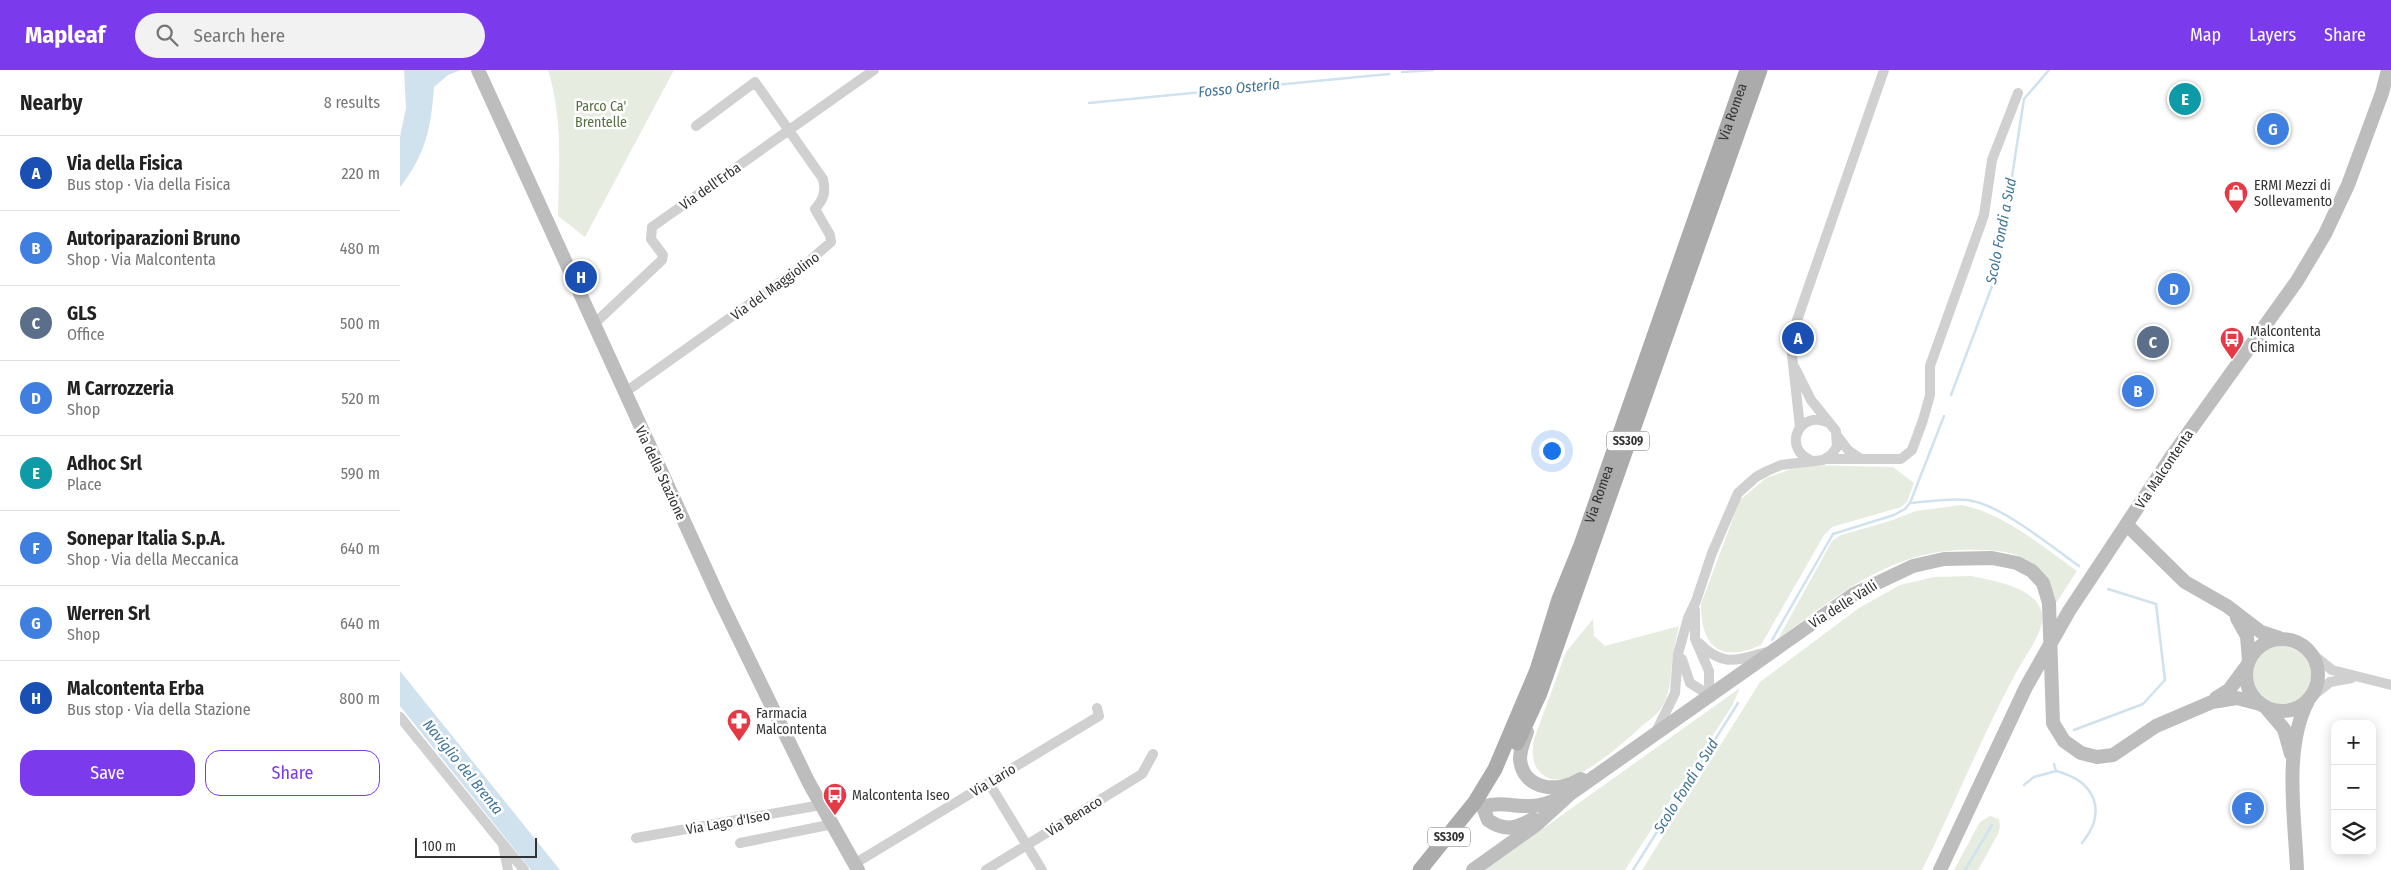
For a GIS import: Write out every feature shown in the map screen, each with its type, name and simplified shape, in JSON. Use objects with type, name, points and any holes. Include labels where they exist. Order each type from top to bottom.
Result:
[{"type":"main road","name":"Via Romea","points":[[1433,870],[1463,836],[1511,735],[1537,670],[1559,599],[1581,544],[1747,70]]},
{"type":"main road","name":"Via Romea","points":[[1420,870],[1479,804],[1532,714],[1760,70]]},
{"type":"street","name":"Via dell'Erba","points":[[594,324],[662,260],[663,255],[651,239],[652,227],[874,70]]},
{"type":"street","points":[[1781,465],[1790,456],[1800,427],[1795,368],[1791,346],[1795,326],[1884,70]]},
{"type":"street","name":"Via Malcontenta","points":[[1940,870],[1978,785],[2027,685],[2068,611],[2171,457],[2275,314],[2312,257],[2348,185],[2382,93],[2388,70]]},
{"type":"street","name":"Via della Stazione","points":[[480,74],[720,600],[821,805],[856,867]]},
{"type":"street","name":"Via del Maggiolino","points":[[624,393],[808,263],[831,242],[830,235],[815,209],[823,200],[825,187],[823,179],[755,82],[696,126]]},
{"type":"street","points":[[1654,734],[1675,693],[1681,640],[1712,553],[1738,493],[1756,477],[1781,465],[1826,459],[1901,459],[1912,450],[1930,395],[1930,366],[1984,214],[1992,160],[2018,93]]},
{"type":"street","points":[[1795,368],[1811,400],[1827,422],[1834,428],[1848,450],[1862,460]]},
{"type":"street","points":[[1800,427],[1811,420],[1827,422]]},
{"type":"street","points":[[1826,459],[1836,450],[1838,437]]},
{"type":"street","points":[[1796,443],[1802,455],[1813,461]]},
{"type":"street","points":[[2127,525],[2175,574],[2231,609],[2261,632],[2302,645],[2332,670],[2391,685]]},
{"type":"street","name":"Via delle Valli","points":[[1473,870],[1536,825],[1570,794],[1854,594],[1888,576],[1913,566],[1944,559],[1992,558],[2017,564],[2032,571],[2043,583],[2049,603],[2053,723],[2064,741],[2081,754],[2097,757],[2113,755],[2156,726],[2212,702],[2229,690],[2248,663]]},
{"type":"street","points":[[1681,640],[1681,654],[1686,674],[1694,687],[1710,695],[1709,671],[1695,639],[1694,619],[1696,601]]},
{"type":"street","points":[[2231,609],[2247,636],[2248,663],[2246,678],[2248,688],[2284,729],[2293,765]]},
{"type":"street","points":[[1695,639],[1708,653],[1725,661],[1738,660],[1772,651]]},
{"type":"street","points":[[2248,663],[2254,650],[2265,642],[2289,640]]},
{"type":"street","points":[[2297,870],[2293,765],[2299,723],[2318,680],[2317,665],[2311,653]]},
{"type":"street","points":[[2262,705],[2276,711],[2288,711],[2303,706],[2330,682],[2358,677]]},
{"type":"street","name":"Via delle Valli","points":[[2212,702],[2237,698],[2262,705]]},
{"type":"street","name":"Via Lario","points":[[856,867],[988,783],[1099,716],[1097,708]]},
{"type":"street","name":"Via delle Valli","points":[[1532,714],[1520,759],[1524,771],[1532,782],[1542,787],[1555,789],[1576,782],[1593,771],[1615,762]]},
{"type":"street","points":[[400,718],[524,870]]},
{"type":"street","name":"Via Benaco","points":[[986,870],[1142,774],[1153,754]]},
{"type":"street","points":[[988,783],[1042,870]]},
{"type":"street","name":"Via delle Valli","points":[[1550,813],[1518,827],[1504,828],[1488,820],[1479,804],[1543,805],[1570,794]]},
{"type":"street","name":"Via Lago d'Iseo","points":[[636,838],[821,805]]},
{"type":"street","points":[[740,843],[833,824]]},
{"type":"street","points":[[502,844],[508,870]]},
{"type":"green space","name":"Parco Ca' Brentelle","points":[[548,70],[674,70],[585,237],[558,216],[558,124],[553,88]]},
{"type":"green space","points":[[1803,465],[1893,467],[1914,483],[1907,502],[1901,507],[1832,527],[1824,535],[1761,645],[1747,650],[1724,652],[1716,648],[1709,641],[1702,619],[1701,604],[1740,500],[1766,478]]},
{"type":"green space","points":[[1962,505],[1978,509],[2008,523],[2077,571],[2056,603],[2034,571],[2021,557],[2012,553],[1995,551],[1950,551],[1922,555],[1871,575],[1847,589],[1778,639],[1832,541],[1841,535],[1890,521],[1916,511]]},
{"type":"green space","points":[[1971,576],[2012,586],[2031,597],[2038,604],[2042,613],[2041,627],[1992,720],[1922,870],[1642,870],[1760,682],[1859,608],[1900,585],[1934,577]]},
{"type":"green space","points":[[1593,619],[1594,636],[1605,646],[1679,626],[1673,652],[1669,689],[1665,702],[1657,713],[1608,755],[1594,765],[1565,779],[1552,779],[1542,774],[1534,762],[1534,739],[1566,652]]},
{"type":"green space","points":[[2275,646],[2287,646],[2298,651],[2306,659],[2311,670],[2309,688],[2298,701],[2287,706],[2275,706],[2264,701],[2256,693],[2251,682],[2251,670],[2256,659],[2264,651]]},
{"type":"green space","points":[[1740,688],[1732,706],[1625,870],[1485,870]]},
{"type":"green space","points":[[1990,816],[1999,819],[2000,827],[1978,870],[1954,870],[1980,822]]},
{"type":"water","points":[[404,70],[461,70],[448,75],[434,87],[426,140],[416,163],[400,187],[400,137],[406,108]]},
{"type":"water","name":"Naviglio del Brenta","points":[[400,671],[560,870],[531,870],[400,706]]},
{"type":"waterway","name":"Fosso Osteria","points":[[1402,72],[1433,70]]},
{"type":"waterway","name":"Scolo Fondi a Sud","points":[[1951,395],[1997,273],[2024,99],[2049,70]]},
{"type":"waterway","name":"Fosso Osteria","points":[[1089,103],[1389,74]]},
{"type":"waterway","name":"Scolo Fondi a Sud","points":[[1772,640],[1833,534],[1894,515],[1905,509],[1910,503],[1944,416]]},
{"type":"waterway","points":[[1910,503],[1953,499],[1980,503],[2025,527],[2079,566]]},
{"type":"waterway","points":[[2074,730],[2143,704],[2165,680],[2156,604],[2108,589]]},
{"type":"waterway","name":"Scolo Fondi a Sud","points":[[1633,870],[1738,703]]},
{"type":"waterway","points":[[2024,785],[2034,777],[2056,771],[2054,764]]},
{"type":"waterway","points":[[2056,771],[2080,782],[2093,799],[2095,809],[2094,820],[2090,831],[2082,843]]},
{"type":"waterway","points":[[1965,870],[1992,825]]},
{"type":"place","name":"Adhoc Srl","points":[[2185,99]]},
{"type":"place","name":"Werren Srl","points":[[2273,129]]},
{"type":"place","name":"ERMI Mezzi di Sollevamento","points":[[2236,214]]},
{"type":"place","name":"Malcontenta Erba","points":[[581,277]]},
{"type":"place","name":"M Carrozzeria","points":[[2174,289]]},
{"type":"place","name":"Via della Fisica","points":[[1798,338]]},
{"type":"place","name":"GLS","points":[[2153,342]]},
{"type":"place","name":"Malcontenta Chimica","points":[[2232,360]]},
{"type":"place","name":"Autoriparazioni Bruno","points":[[2138,391]]},
{"type":"place","name":"Farmacia Malcontenta","points":[[739,742]]},
{"type":"place","name":"Sonepar Italia S.p.A.","points":[[2248,808]]},
{"type":"place","name":"Malcontenta Iseo","points":[[835,816]]}]
